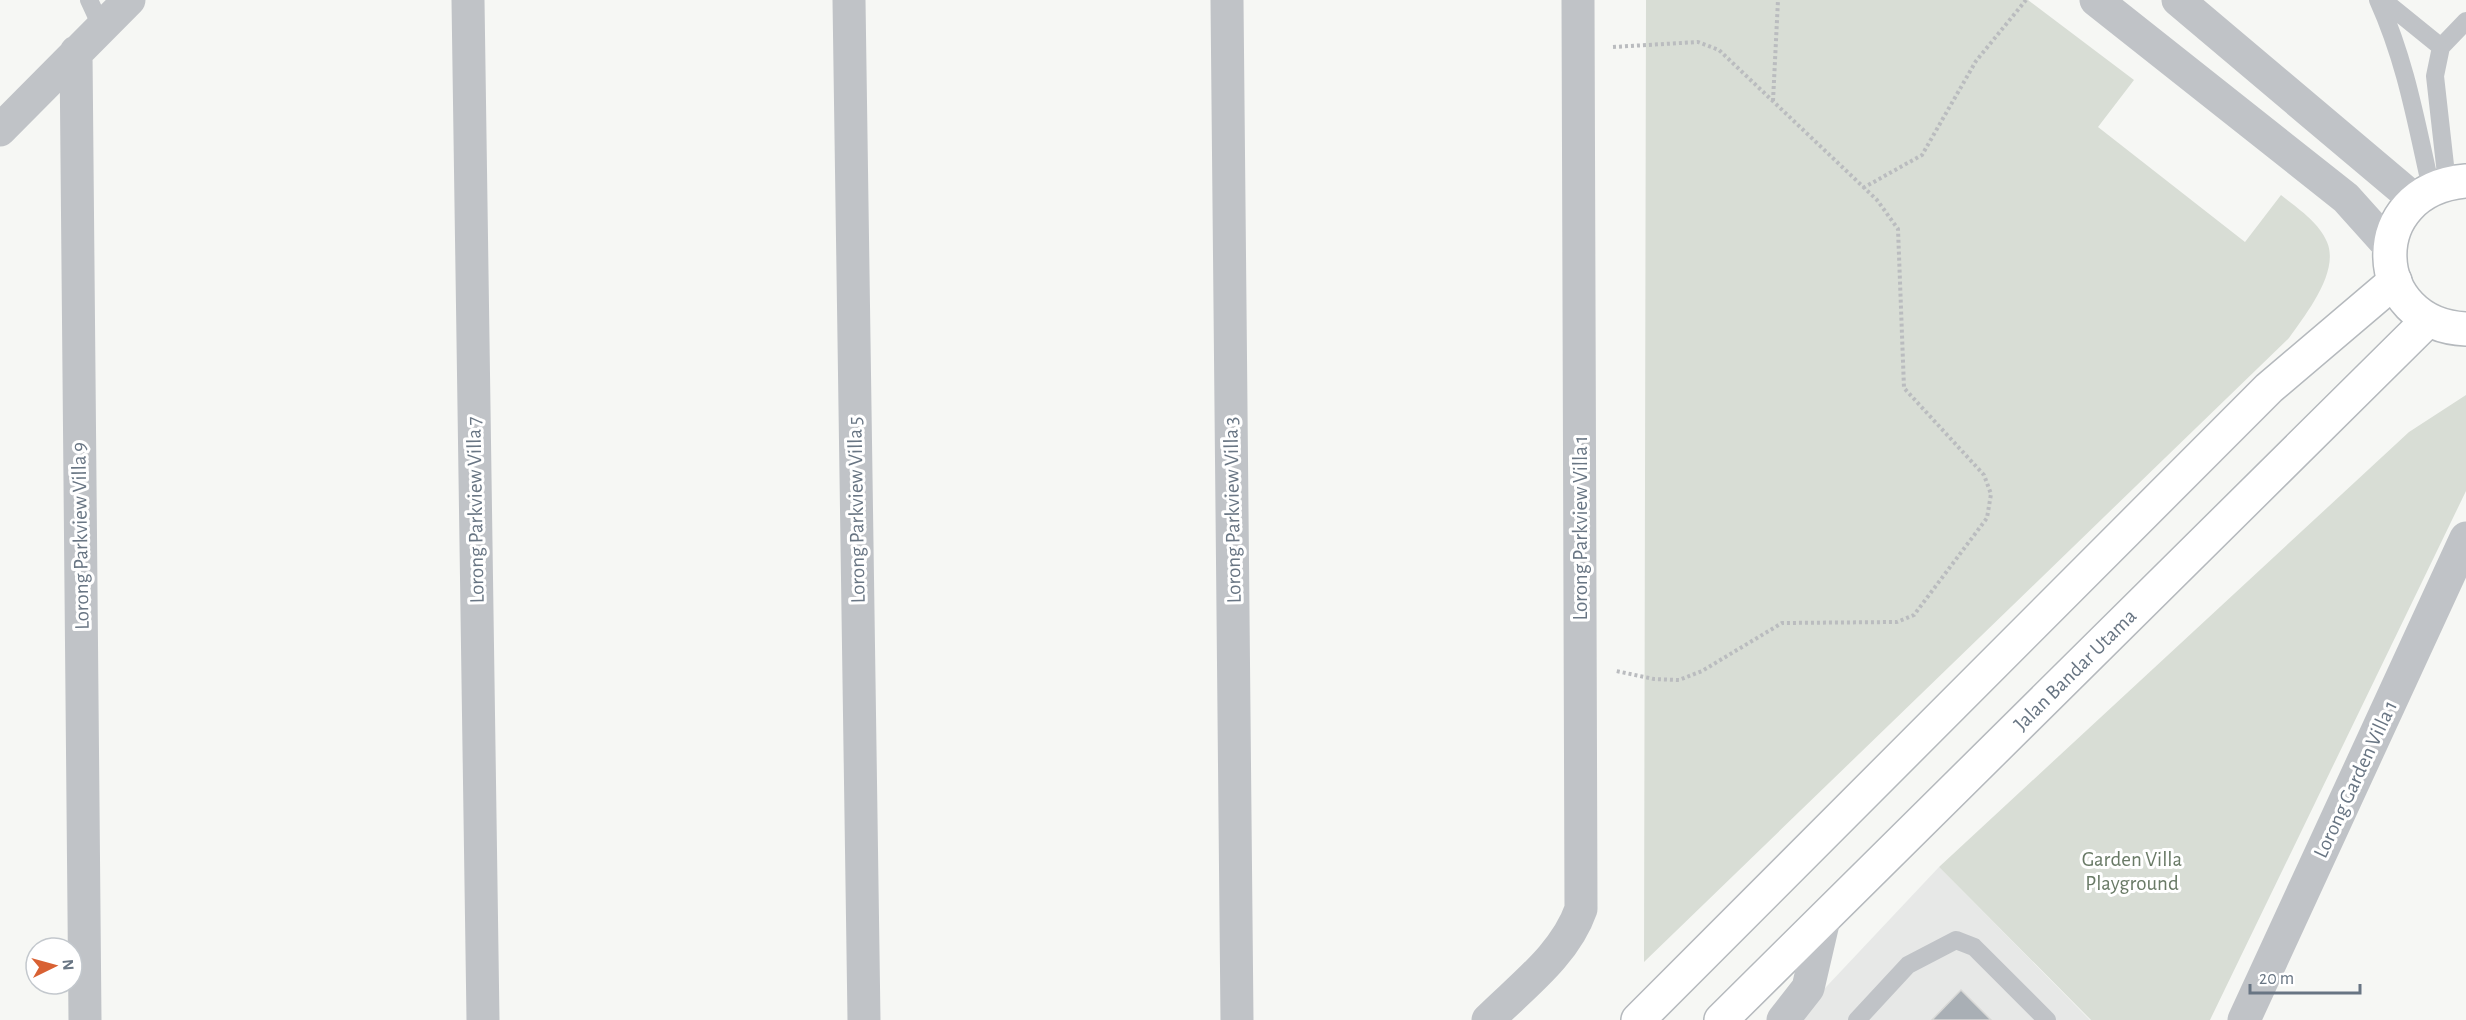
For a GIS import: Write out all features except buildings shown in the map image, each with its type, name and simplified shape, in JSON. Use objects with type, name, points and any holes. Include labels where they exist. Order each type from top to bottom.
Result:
[{"type":"street","points":[[0,130],[76,52],[95,13],[129,0]]},
{"type":"street","name":"Lorong Parkview Villa 7","points":[[468,0],[483,1020]]},
{"type":"street","name":"Lorong Parkview Villa 5","points":[[849,0],[864,1020]]},
{"type":"street","name":"Lorong Parkview Villa 3","points":[[1227,0],[1237,1020]]},
{"type":"street","name":"Lorong Parkview Villa 1","points":[[1488,1020],[1562,946],[1574,928],[1581,909],[1578,0]]},
{"type":"street","points":[[2096,0],[2346,198],[2390,247]]},
{"type":"street","points":[[2178,0],[2439,188],[2403,213],[2394,229],[2390,247],[2390,264],[2395,282],[2403,297],[2414,310],[2428,320],[2450,329],[2466,329]]},
{"type":"street","name":"Lorong Parkview Villa 9","points":[[76,52],[85,1020]]},
{"type":"street","points":[[1638,1020],[2269,388],[2395,282]]},
{"type":"street","name":"Jalan Bandar Utama","points":[[1721,1020],[2428,320]]},
{"type":"street","name":"Lorong Garden Villa 1","points":[[2244,1020],[2466,538]]},
{"type":"street","points":[[1783,1020],[1808,988],[1824,919]]},
{"type":"lane","points":[[2378,0],[2403,62],[2439,188]]},
{"type":"lane","points":[[2383,0],[2441,47]]},
{"type":"lane","points":[[2439,188],[2435,76],[2441,47],[2466,21]]},
{"type":"lane","points":[[1857,1020],[1908,965],[1927,953],[1956,940],[1974,947],[2047,1020]]},
{"type":"path","points":[[1773,101],[1778,0]]},
{"type":"path","points":[[1863,188],[1922,154],[1976,61],[2026,0]]},
{"type":"path","points":[[1579,50],[1698,42],[1719,50],[1877,200],[1898,229],[1904,388],[1984,475],[1991,494],[1987,518],[1914,615],[1897,622],[1782,623],[1702,671],[1679,680],[1654,679],[1580,664]]},
{"type":"shaded area","points":[[1939,867],[2090,1020],[1795,1020]]},
{"type":"green space","points":[[1646,0],[2028,0],[2134,80],[2098,127],[2245,242],[2281,195],[2319,228],[2327,242],[2330,254],[2329,266],[2319,293],[2289,338],[1644,962]]},
{"type":"green space","name":"Garden Villa Playground","points":[[2466,395],[2466,491],[2210,1020],[2091,1020],[1939,867],[2409,432]]}]
